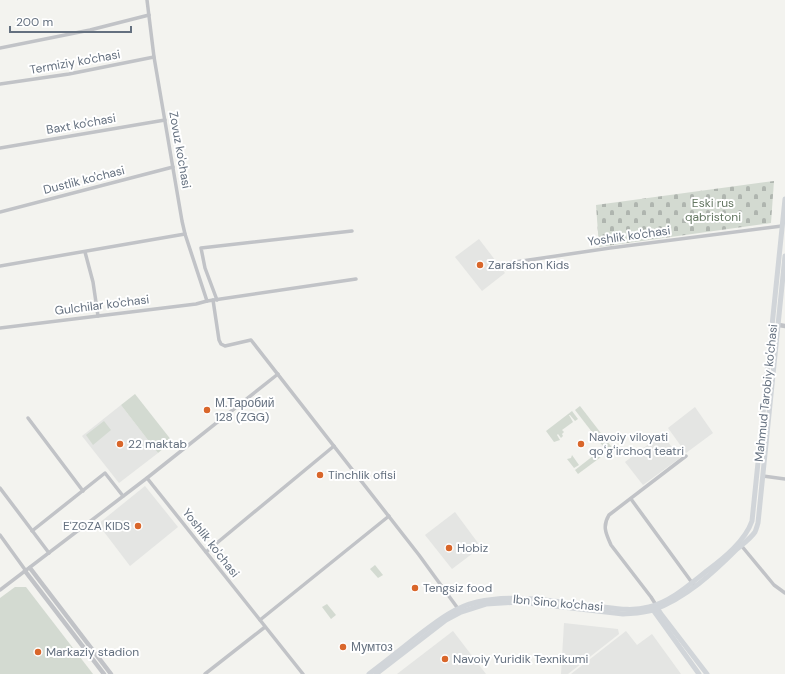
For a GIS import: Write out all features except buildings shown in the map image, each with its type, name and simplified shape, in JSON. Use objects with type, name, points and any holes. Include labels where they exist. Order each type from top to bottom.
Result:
[{"type":"main road","name":"Mahmud Tarobiy ko'chasi","points":[[376,674],[459,610],[486,604],[520,602],[623,614],[640,613],[681,596],[693,585],[722,564],[739,544],[752,521],[785,199]]},
{"type":"main road","name":"Mahmud Tarobiy ko'chasi","points":[[739,544],[755,532],[758,523],[785,256]]},
{"type":"main road","points":[[654,607],[699,674]]},
{"type":"main road","points":[[654,607],[707,674]]},
{"type":"main road","points":[[369,674],[441,617],[459,610]]},
{"type":"street","name":"Zovuz ko'chasi","points":[[147,0],[154,57],[185,234],[207,301]]},
{"type":"street","points":[[0,48],[90,30],[149,15]]},
{"type":"street","name":"Termiziy ko'chasi","points":[[0,84],[68,74],[154,57]]},
{"type":"street","name":"Baxt ko'chasi","points":[[0,148],[165,120]]},
{"type":"street","name":"Dustlik ko'chasi","points":[[0,212],[173,167]]},
{"type":"street","name":"Yoshlik ko'chasi","points":[[502,264],[610,248],[782,226]]},
{"type":"street","points":[[352,231],[201,248],[215,300],[219,340],[221,344],[225,346],[251,340],[389,516],[459,610]]},
{"type":"street","points":[[0,266],[185,234]]},
{"type":"street","points":[[85,252],[93,282],[98,316]]},
{"type":"street","name":"Gulchilar ko'chasi","points":[[0,328],[196,304],[207,301],[356,279]]},
{"type":"street","points":[[779,325],[785,326]]},
{"type":"street","points":[[0,590],[124,496],[278,374]]},
{"type":"street","points":[[28,418],[83,491]]},
{"type":"street","points":[[206,552],[334,446]]},
{"type":"street","points":[[654,607],[651,597],[611,544],[604,527],[609,515],[686,456]]},
{"type":"street","points":[[32,531],[105,473],[124,496]]},
{"type":"street","name":"Mahmud Tarobiy ko'chasi","points":[[763,476],[785,479]]},
{"type":"street","name":"Yoshlik ko'chasi","points":[[147,478],[303,674]]},
{"type":"street","points":[[0,488],[49,553]]},
{"type":"street","points":[[631,498],[693,585]]},
{"type":"street","points":[[260,620],[389,516]]},
{"type":"street","points":[[0,535],[104,674]]},
{"type":"street","points":[[739,544],[774,585],[785,593]]},
{"type":"street","points":[[27,570],[111,674]]},
{"type":"street","points":[[205,674],[265,627]]},
{"type":"shaded area","name":"Zarafshon Kids","points":[[479,239],[505,273],[482,291],[455,257]]},
{"type":"shaded area","name":"22 maktab","points":[[121,405],[158,453],[119,483],[82,436]]},
{"type":"shaded area","points":[[695,407],[713,433],[686,453],[668,428]]},
{"type":"shaded area","points":[[662,434],[680,458],[643,485],[625,462]]},
{"type":"shaded area","name":"E'ZOZA KIDS","points":[[145,486],[178,527],[130,566],[98,524]]},
{"type":"shaded area","points":[[455,512],[481,547],[452,569],[425,535]]},
{"type":"shaded area","points":[[564,623],[618,629],[619,634],[568,674],[561,674]]},
{"type":"shaded area","name":"Navoiy Yuridik Texnikumi","points":[[453,631],[486,674],[397,674]]},
{"type":"shaded area","points":[[626,631],[637,645],[652,634],[681,674],[571,674]]},
{"type":"green space","name":"Eski rus qabristoni","points":[[774,181],[771,223],[599,247],[596,205]]},
{"type":"green space","points":[[135,394],[172,441],[158,453],[121,405]]},
{"type":"green space","points":[[580,406],[614,450],[609,454],[575,410]]},
{"type":"green space","points":[[572,411],[578,419],[575,421],[569,415],[573,422],[562,430],[564,432],[561,438],[558,434],[557,435],[560,440],[554,442],[546,431]]},
{"type":"green space","points":[[104,421],[111,430],[93,445],[86,435]]},
{"type":"green space","points":[[602,449],[605,454],[578,474],[575,470]]},
{"type":"green space","points":[[572,455],[579,465],[574,468],[567,459],[571,458]]},
{"type":"green space","points":[[375,565],[383,575],[378,578],[370,569]]},
{"type":"green space","name":"Markaziy stadion","points":[[15,587],[26,587],[93,674],[0,674],[0,598]]},
{"type":"green space","points":[[327,604],[336,615],[331,619],[322,607]]},
{"type":"place","name":"Zarafshon Kids","points":[[480,265]]},
{"type":"place","name":"М.Таробий 128 (ZGG)","points":[[207,410]]},
{"type":"place","name":"22 maktab","points":[[120,444]]},
{"type":"place","name":"Navoiy viloyati qoʻgʻirchoq teatri","points":[[581,444]]},
{"type":"place","name":"Tinchlik ofisi","points":[[320,475]]},
{"type":"place","name":"E'ZOZA KIDS","points":[[138,526]]},
{"type":"place","name":"Hobiz","points":[[449,548]]},
{"type":"place","name":"Tengsiz food","points":[[415,588]]},
{"type":"place","name":"Мумтоз","points":[[343,647]]},
{"type":"place","name":"Markaziy stadion","points":[[38,652]]},
{"type":"place","name":"Navoiy Yuridik Texnikumi","points":[[445,659]]}]
